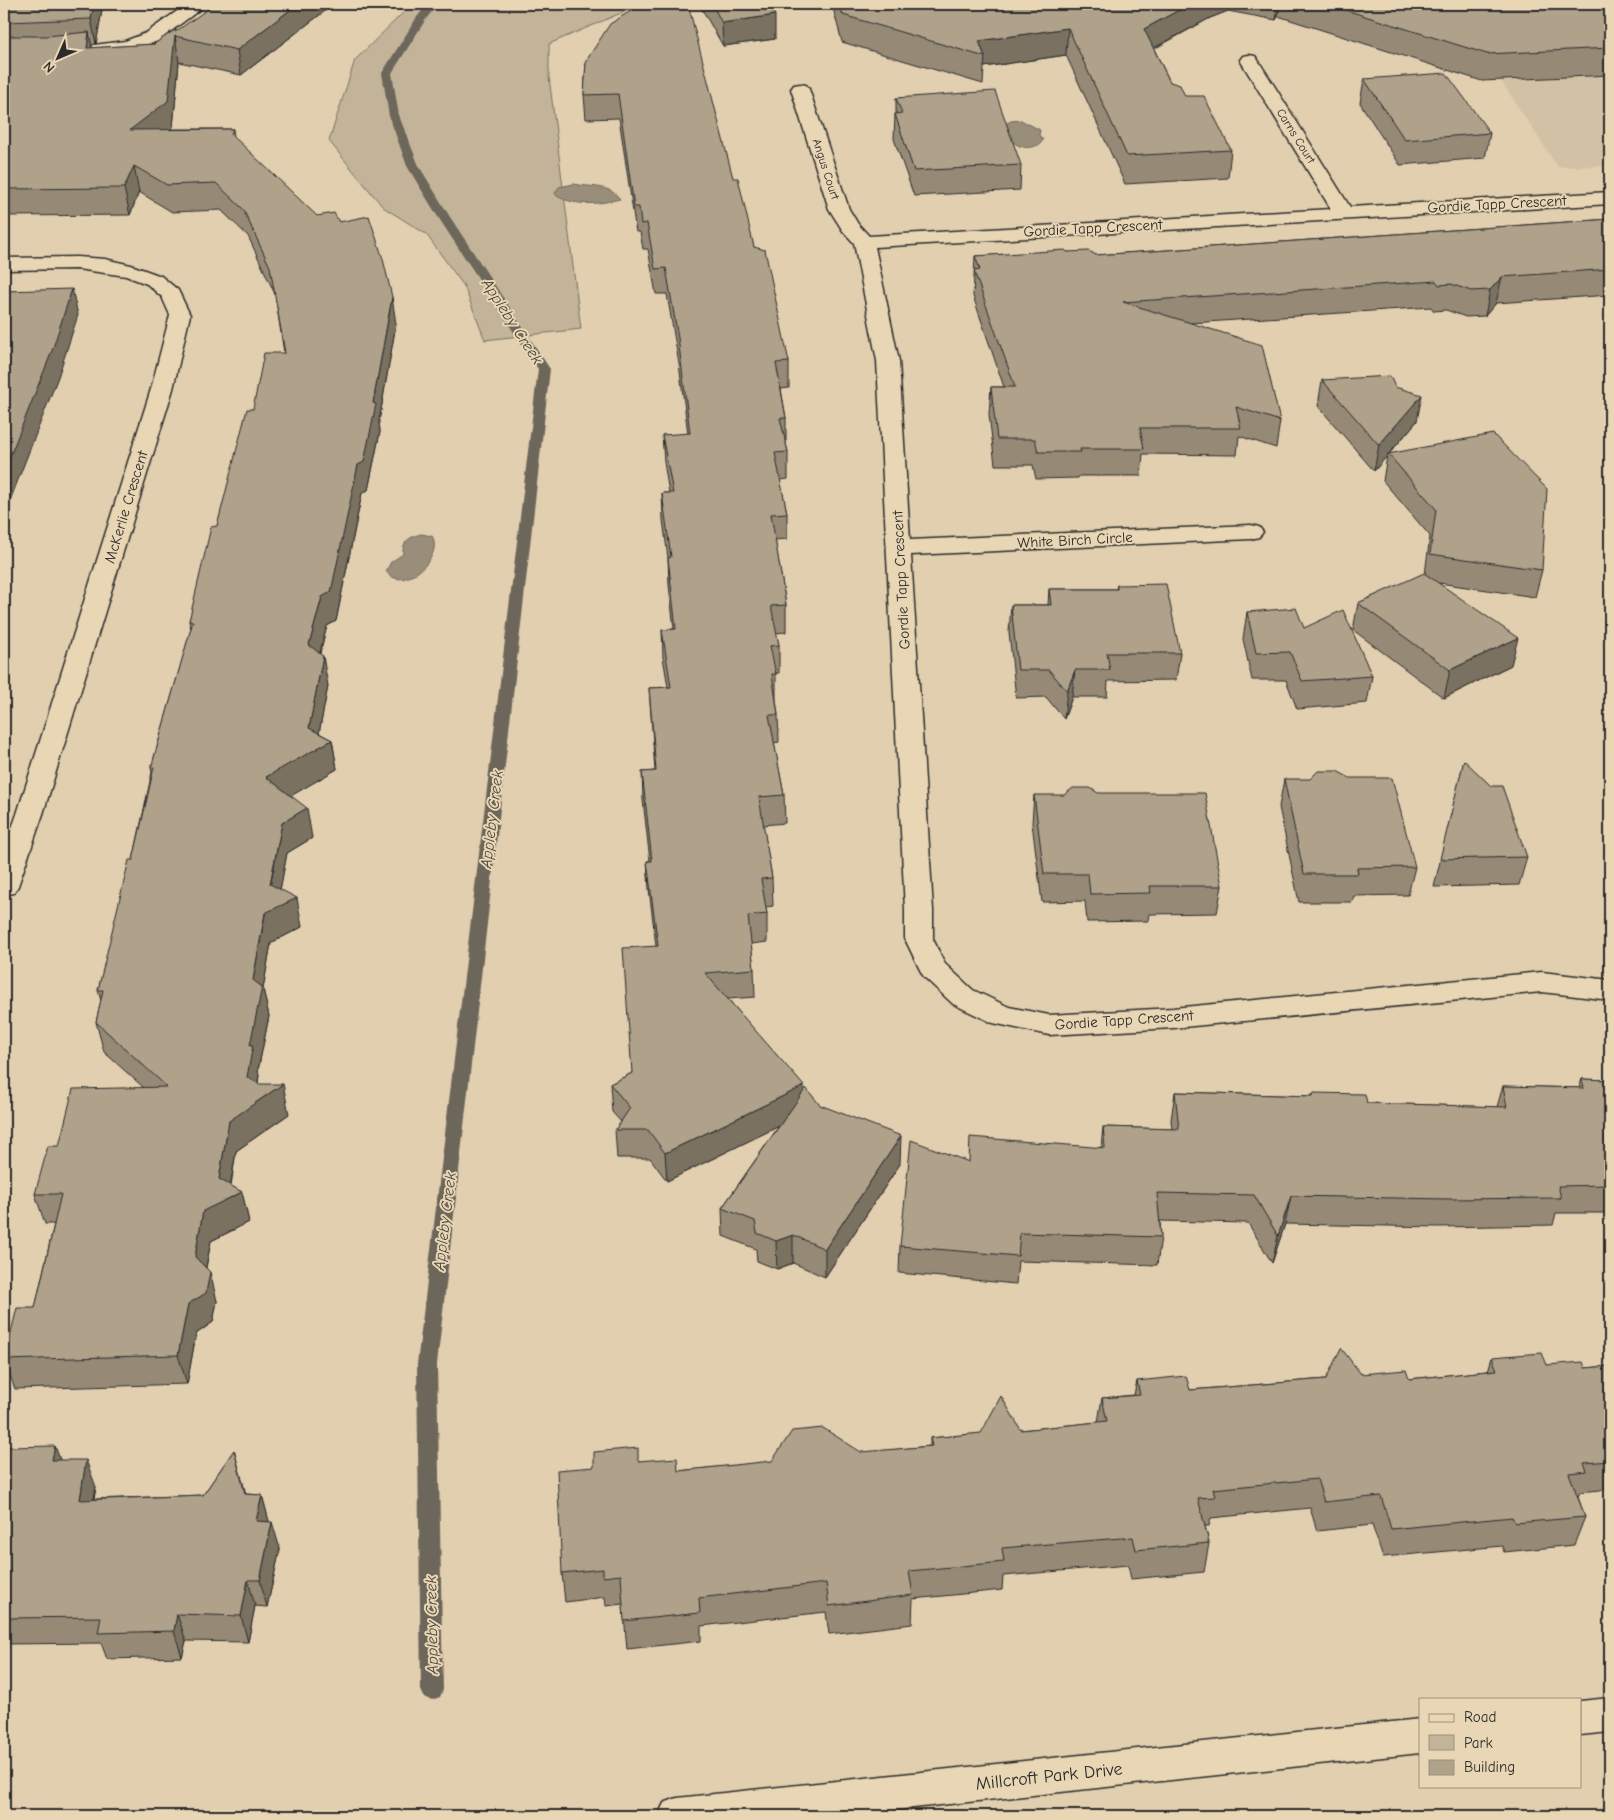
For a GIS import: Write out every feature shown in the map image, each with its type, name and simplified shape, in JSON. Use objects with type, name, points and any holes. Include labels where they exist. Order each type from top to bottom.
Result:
[{"type":"street","points":[[79,51],[128,46],[152,37],[198,4]]},
{"type":"street","name":"Carns Court","points":[[1249,60],[1344,213]]},
{"type":"street","name":"Angus Court","points":[[800,89],[839,209],[864,242]]},
{"type":"street","name":"Gordie Tapp Crescent","points":[[1610,198],[864,242],[888,361],[919,910],[919,939],[934,970],[963,997],[1003,1016],[1049,1025],[1173,1018],[1542,982],[1610,990]]},
{"type":"street","name":"McKerlie Crescent","points":[[4,264],[85,263],[121,268],[140,274],[170,292],[178,304],[180,315],[160,399],[30,814],[4,886]]},
{"type":"street","name":"White Birch Circle","points":[[899,548],[1251,532]]},
{"type":"street","points":[[1582,1718],[1610,1715]]},
{"type":"street","name":"Millcroft Park Drive","points":[[677,1816],[1419,1736]]},
{"type":"shaded area","points":[[1450,4],[1610,4],[1610,166],[1558,167]]},
{"type":"shaded area","points":[[1021,120],[1040,130],[1039,135],[1043,140],[1040,144],[1033,147],[1020,146],[1013,142],[1012,135],[1003,131],[1003,125],[1011,121]]},
{"type":"shaded area","points":[[574,184],[600,187],[616,194],[620,199],[596,203],[580,203],[557,196],[555,193],[559,187]]},
{"type":"shaded area","points":[[421,534],[432,536],[434,545],[427,563],[420,571],[411,576],[401,579],[393,577],[386,571],[391,562],[403,554],[405,543],[408,540]]},
{"type":"green space","points":[[412,4],[642,4],[549,44],[549,77],[581,329],[485,340],[464,286],[426,234],[383,207],[329,141],[355,60]]},
{"type":"building","points":[[4,4],[94,4],[91,19],[4,22]]},
{"type":"building","points":[[215,4],[298,4],[237,50],[175,36],[168,101],[130,130],[233,129],[231,134],[317,216],[334,213],[339,222],[369,216],[383,259],[392,297],[373,403],[376,404],[364,462],[358,465],[331,592],[322,597],[309,645],[323,656],[309,728],[332,740],[266,777],[307,808],[282,823],[270,884],[297,898],[265,913],[253,980],[262,987],[250,1045],[253,1045],[247,1077],[259,1084],[283,1084],[229,1121],[219,1179],[242,1192],[203,1211],[195,1257],[210,1272],[206,1293],[188,1304],[178,1355],[4,1360],[17,1308],[35,1308],[61,1194],[35,1194],[48,1146],[59,1146],[73,1089],[167,1087],[96,1022],[103,990],[98,990],[129,860],[133,860],[154,767],[151,768],[193,621],[189,621],[211,527],[217,526],[247,409],[253,409],[264,353],[285,353],[270,267],[243,209],[216,183],[167,185],[134,166],[124,188],[4,189],[4,36],[46,36],[89,32],[87,48],[154,44]]},
{"type":"building","points":[[688,4],[733,178],[738,178],[754,247],[765,250],[789,362],[776,363],[786,418],[780,418],[788,452],[775,453],[787,513],[771,514],[786,605],[771,606],[779,645],[770,646],[776,674],[772,674],[778,715],[769,715],[784,795],[759,797],[772,878],[761,879],[767,914],[748,916],[754,969],[705,973],[804,1086],[665,1153],[648,1130],[615,1130],[630,1108],[610,1084],[632,1073],[623,948],[658,946],[647,861],[652,861],[642,772],[656,771],[649,688],[671,687],[662,630],[676,629],[668,558],[671,557],[662,493],[673,493],[662,435],[690,433],[678,338],[666,268],[655,269],[647,223],[641,224],[639,207],[634,207],[618,94],[584,95],[586,61],[610,24],[632,10]]},
{"type":"building","points":[[712,4],[768,4],[775,15],[722,23]]},
{"type":"building","points":[[839,4],[1190,4],[1144,29],[1170,82],[1180,85],[1185,96],[1204,96],[1231,150],[1127,156],[1068,28],[979,41],[985,57],[843,15]]},
{"type":"building","points":[[1326,4],[1498,4],[1508,7],[1506,4],[1610,4],[1610,48],[1487,54]]},
{"type":"building","points":[[1446,73],[1490,133],[1405,140],[1364,79]]},
{"type":"building","points":[[995,91],[1021,165],[914,171],[895,114],[902,113],[896,98]]},
{"type":"building","points":[[1610,219],[1610,269],[1502,277],[1490,290],[1471,291],[1451,284],[1439,285],[1436,281],[1123,302],[1262,345],[1280,421],[1236,407],[1241,428],[1140,428],[1144,449],[1080,449],[1081,452],[1038,452],[1035,439],[997,439],[991,387],[1015,387],[974,271],[980,270],[975,256],[1065,250],[1067,252],[1089,251],[1096,255]]},
{"type":"building","points":[[72,289],[52,351],[4,471],[4,291]]},
{"type":"building","points":[[1390,376],[1395,387],[1422,395],[1379,445],[1322,380]]},
{"type":"building","points":[[1493,434],[1547,489],[1542,570],[1430,554],[1436,509],[1388,454]]},
{"type":"building","points":[[1424,573],[1518,638],[1450,670],[1358,603]]},
{"type":"building","points":[[1166,584],[1180,653],[1107,653],[1110,670],[1075,670],[1067,691],[1049,670],[1018,670],[1011,605],[1051,605],[1049,589],[1117,589],[1117,585]]},
{"type":"building","points":[[1296,608],[1304,628],[1343,610],[1372,676],[1302,681],[1290,652],[1256,653],[1247,612]]},
{"type":"building","points":[[1464,760],[1491,786],[1502,786],[1527,857],[1440,859]]},
{"type":"building","points":[[1318,771],[1337,771],[1350,778],[1392,778],[1415,867],[1357,868],[1358,874],[1304,874],[1284,779],[1310,779]]},
{"type":"building","points":[[1073,788],[1090,788],[1098,793],[1205,793],[1222,886],[1150,886],[1151,893],[1090,894],[1088,874],[1044,874],[1034,795],[1064,795]]},
{"type":"building","points":[[1582,1079],[1610,1080],[1610,1185],[1558,1186],[1561,1198],[1447,1199],[1291,1196],[1278,1236],[1254,1195],[1157,1193],[1161,1237],[1020,1233],[1018,1256],[900,1246],[911,1140],[969,1162],[970,1137],[1105,1148],[1103,1127],[1179,1129],[1175,1092],[1313,1096],[1313,1093],[1365,1094],[1367,1103],[1507,1107],[1503,1086],[1584,1088]]},
{"type":"building","points":[[806,1088],[820,1105],[901,1136],[825,1249],[793,1235],[776,1241],[757,1233],[755,1221],[722,1208]]},
{"type":"building","points":[[1341,1348],[1361,1374],[1406,1370],[1409,1379],[1497,1370],[1492,1357],[1542,1353],[1547,1365],[1583,1362],[1585,1368],[1610,1366],[1610,1461],[1584,1463],[1587,1471],[1569,1473],[1585,1517],[1515,1523],[1512,1517],[1391,1529],[1381,1496],[1324,1502],[1317,1479],[1213,1489],[1215,1497],[1198,1498],[1209,1543],[1136,1550],[1133,1537],[1002,1548],[1004,1562],[909,1571],[913,1595],[829,1606],[826,1583],[699,1598],[700,1613],[624,1621],[621,1575],[603,1577],[603,1569],[562,1573],[557,1470],[594,1467],[594,1452],[638,1448],[638,1461],[677,1458],[678,1471],[772,1461],[792,1431],[823,1428],[861,1452],[932,1446],[930,1438],[981,1433],[1001,1396],[1021,1430],[1107,1421],[1102,1398],[1140,1395],[1137,1381],[1186,1376],[1190,1390],[1326,1379]]},
{"type":"building","points":[[55,1446],[52,1460],[86,1460],[80,1500],[203,1495],[234,1450],[245,1494],[262,1495],[256,1521],[272,1522],[260,1580],[248,1580],[241,1616],[177,1614],[174,1631],[98,1633],[101,1617],[4,1618],[4,1461],[9,1447]]},
{"type":"waterway","name":"Appleby Creek","points":[[432,1690],[427,1364],[544,369],[444,217],[413,166],[394,116],[387,73],[422,17],[433,4]]}]
